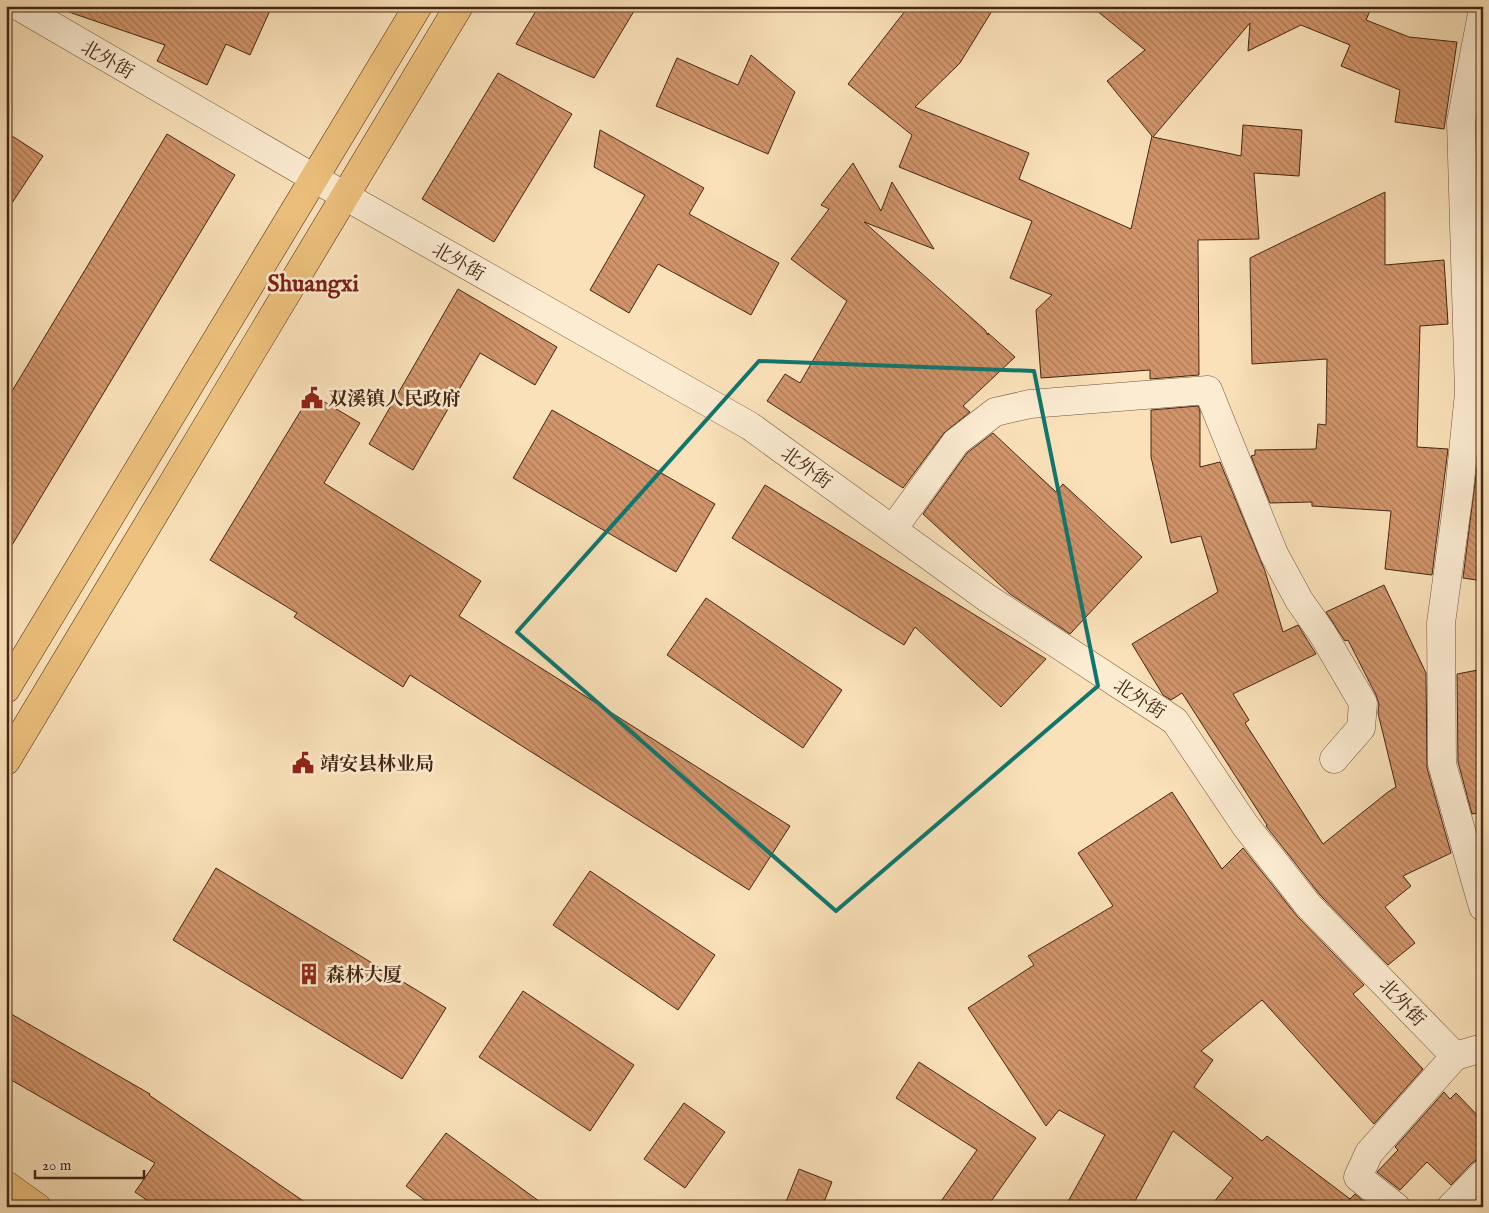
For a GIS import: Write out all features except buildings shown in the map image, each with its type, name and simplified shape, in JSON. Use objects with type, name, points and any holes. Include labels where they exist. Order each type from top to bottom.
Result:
[{"type":"main road","points":[[6,689],[418,6]]},
{"type":"main road","points":[[6,761],[458,6]]},
{"type":"main road","points":[[6,1186],[37,1207]]},
{"type":"street","name":"北外街","points":[[18,6],[345,196],[750,426],[987,598],[1175,722],[1245,825],[1308,905],[1455,1056]]},
{"type":"street","points":[[1483,9],[1461,122],[1469,393],[1459,492],[1441,623],[1442,764],[1483,907]]},
{"type":"street","points":[[893,529],[956,442],[995,412],[1030,404],[1208,390],[1274,554],[1299,600],[1322,633],[1363,703],[1361,728],[1334,759]]},
{"type":"street","points":[[1396,1207],[1358,1177],[1369,1153],[1455,1056],[1483,1048]]},
{"type":"street","points":[[1451,1207],[1483,1174]]},
{"type":"highlighted area","points":[[759,361],[1034,371],[1098,686],[836,911],[517,632]]},
{"type":"place","name":"双溪镇人民政府","points":[[312,398]]},
{"type":"place","name":"靖安县林业局","points":[[303,763]]},
{"type":"place","name":"森林大厦","points":[[309,974]]},
{"type":"district","name":"Shuangxi","points":[[313,283]]}]
